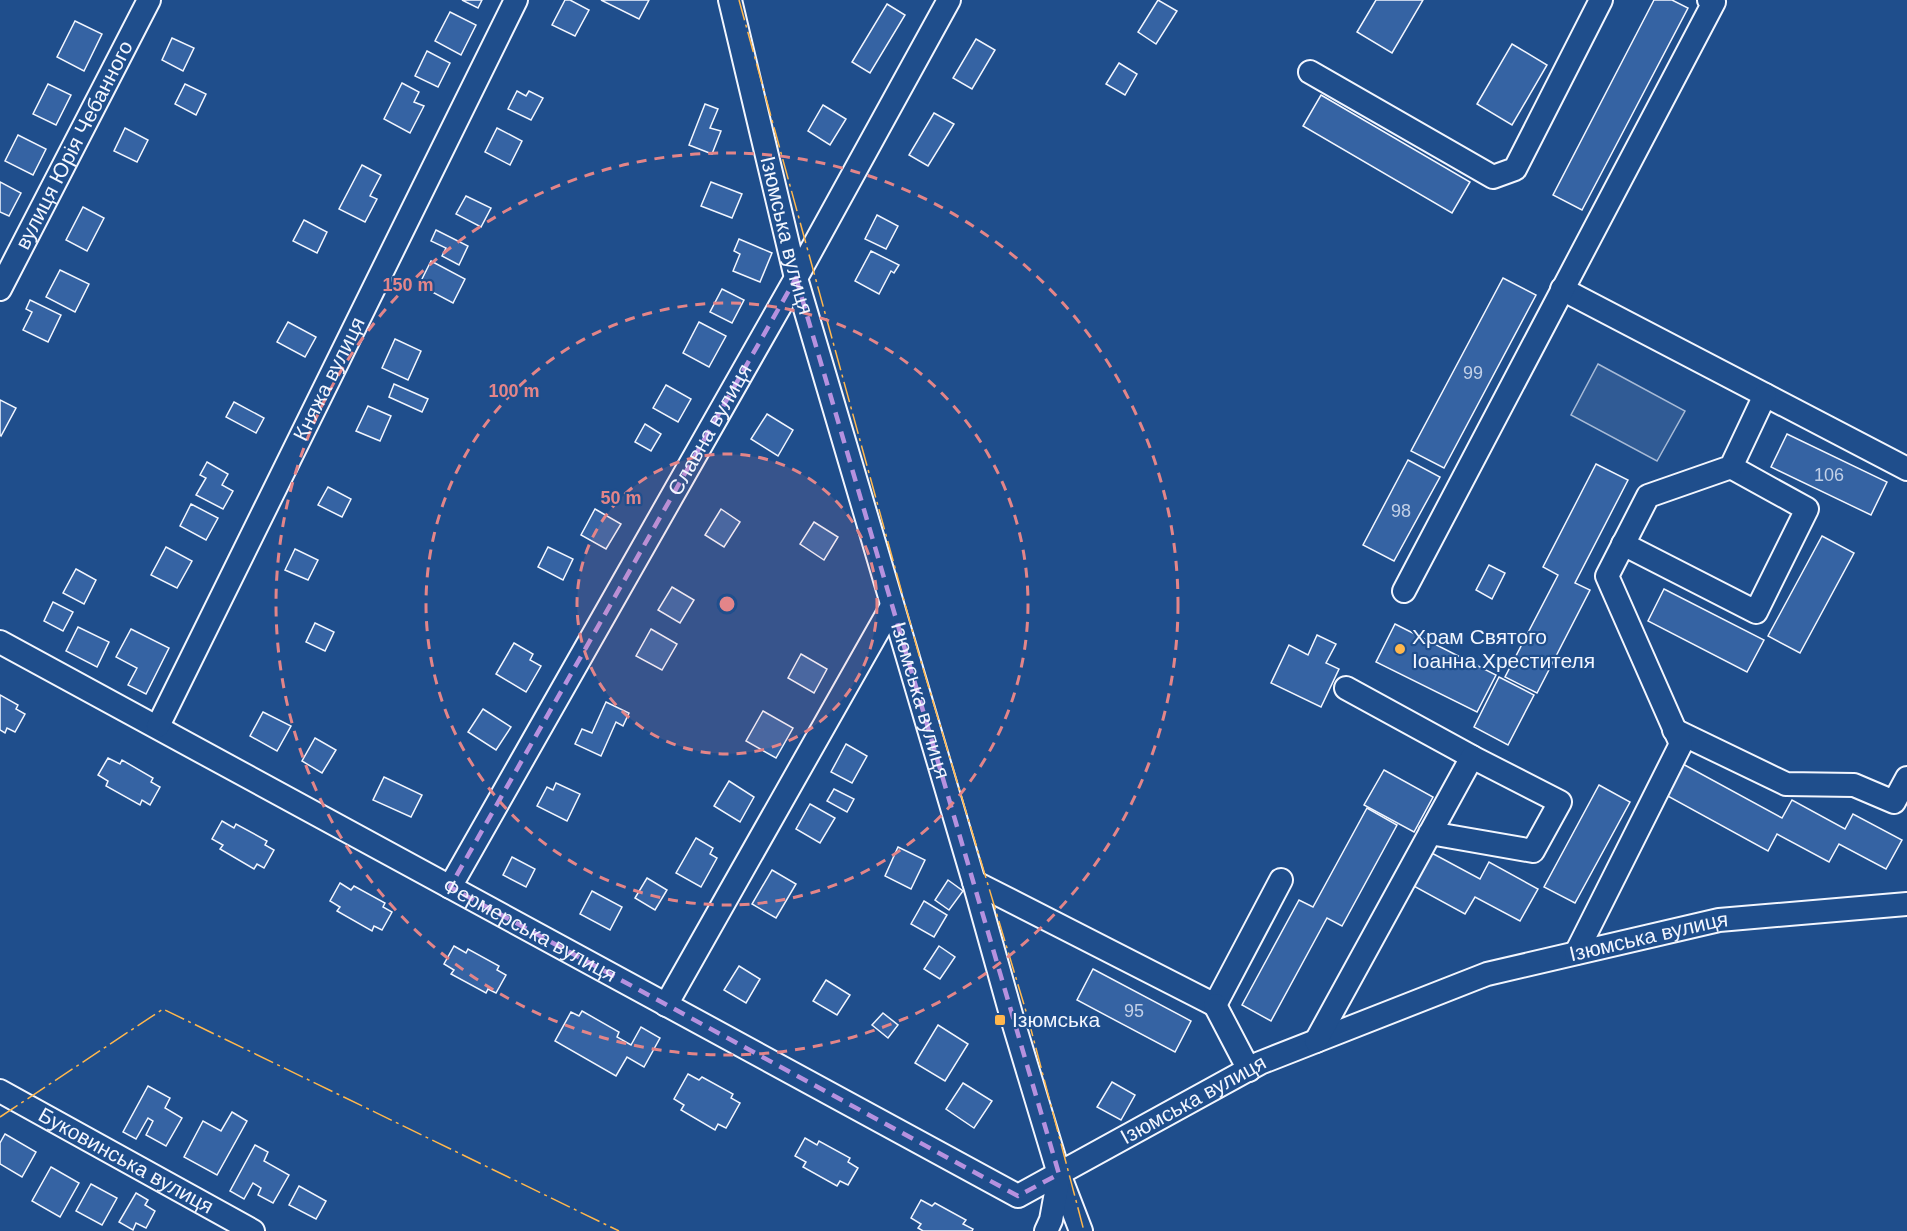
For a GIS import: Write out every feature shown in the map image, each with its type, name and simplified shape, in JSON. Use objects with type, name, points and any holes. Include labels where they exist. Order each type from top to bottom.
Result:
[{"type":"street","name":"вулиця Юрія Чебанного","points":[[0,289],[148,0]]},
{"type":"street","name":"Княжа вулиця","points":[[158,726],[516,0]]},
{"type":"street","name":"Ізюмська вулиця","points":[[730,0],[796,278],[974,882],[1011,1018],[1059,1174],[1249,1070],[1316,1041],[1487,974],[1719,920],[1907,903]]},
{"type":"street","name":"Славна вулиця","points":[[450,887],[796,278],[949,0]]},
{"type":"street","points":[[1310,72],[1493,177],[1515,169],[1601,0]]},
{"type":"street","points":[[1404,591],[1714,2],[1709,0]]},
{"type":"street","points":[[1562,290],[1907,469]]},
{"type":"street","points":[[1576,953],[1681,744],[1607,576],[1648,496],[1731,467],[1765,395]]},
{"type":"street","points":[[1623,544],[1756,612],[1807,508],[1731,467]]},
{"type":"street","name":"Ізюмська вулиця","points":[[666,1005],[892,606]]},
{"type":"street","name":"Фермерська вулиця","points":[[0,642],[1018,1196],[1059,1174]]},
{"type":"street","points":[[1346,688],[1560,802],[1533,851],[1430,833]]},
{"type":"street","points":[[1674,729],[1786,784],[1854,785],[1894,802],[1907,778]]},
{"type":"street","points":[[1316,1041],[1473,757]]},
{"type":"street","points":[[1215,1005],[1281,880]]},
{"type":"street","points":[[974,882],[1215,1005],[1249,1070]]},
{"type":"street","name":"Буковинська вулиця","points":[[0,1091],[253,1231]]},
{"type":"street","points":[[1046,1231],[1051,1220],[1059,1174]]},
{"type":"street","points":[[1059,1174],[1081,1231]]},
{"type":"highlighted area","points":[[796,278],[923,714],[1059,1174],[1018,1196],[450,887]]},
{"type":"shaded area","points":[[1598,364],[1685,411],[1657,461],[1571,415]]},
{"type":"building","points":[[462,0],[482,0],[478,8]]},
{"type":"building","points":[[565,0],[570,0],[589,10],[575,36],[552,25]]},
{"type":"building","points":[[601,0],[649,0],[639,19]]},
{"type":"building","points":[[1158,0],[1177,11],[1156,44],[1138,32]]},
{"type":"building","points":[[1376,0],[1423,0],[1392,53],[1357,32]]},
{"type":"building","points":[[1654,0],[1672,0],[1688,8],[1582,210],[1553,195]]},
{"type":"building","points":[[887,4],[905,15],[870,73],[852,62]]},
{"type":"building","points":[[450,12],[476,25],[461,55],[435,41]]},
{"type":"building","points":[[75,21],[102,34],[84,71],[57,57]]},
{"type":"building","points":[[172,38],[194,48],[183,71],[162,60]]},
{"type":"building","points":[[976,39],[995,50],[972,89],[953,78]]},
{"type":"building","points":[[1512,44],[1547,65],[1512,125],[1477,104]]},
{"type":"building","points":[[427,51],[450,63],[438,87],[415,76]]},
{"type":"building","points":[[1119,63],[1137,74],[1125,95],[1106,84]]},
{"type":"building","points":[[402,83],[419,92],[414,102],[424,106],[410,133],[384,119]]},
{"type":"building","points":[[48,84],[71,95],[56,125],[33,114]]},
{"type":"building","points":[[185,84],[206,94],[196,115],[175,104]]},
{"type":"building","points":[[517,91],[526,96],[529,91],[543,98],[531,120],[508,109]]},
{"type":"building","points":[[1321,95],[1470,182],[1452,213],[1303,126]]},
{"type":"building","points":[[705,104],[718,109],[710,128],[721,131],[712,154],[689,145]]},
{"type":"building","points":[[823,105],[846,119],[830,145],[808,131]]},
{"type":"building","points":[[934,113],[954,124],[928,166],[909,155]]},
{"type":"building","points":[[125,128],[148,140],[137,162],[114,151]]},
{"type":"building","points":[[497,128],[522,141],[510,165],[485,152]]},
{"type":"building","points":[[18,135],[46,149],[33,175],[5,161]]},
{"type":"building","points":[[362,165],[381,175],[370,196],[377,199],[365,222],[339,209]]},
{"type":"building","points":[[0,182],[21,193],[9,216],[0,212]]},
{"type":"building","points":[[711,182],[742,194],[732,218],[701,206]]},
{"type":"building","points":[[466,196],[491,208],[481,227],[456,214]]},
{"type":"building","points":[[83,207],[104,218],[87,251],[66,240]]},
{"type":"building","points":[[877,215],[898,226],[886,249],[865,239]]},
{"type":"building","points":[[304,220],[327,232],[317,253],[293,241]]},
{"type":"building","points":[[436,230],[468,246],[459,265],[442,256],[446,248],[431,241]]},
{"type":"building","points":[[739,239],[772,253],[760,282],[733,271],[740,254],[734,251]]},
{"type":"building","points":[[871,251],[899,265],[894,273],[891,271],[879,294],[855,281]]},
{"type":"building","points":[[431,261],[465,279],[453,303],[419,285]]},
{"type":"building","points":[[60,270],[89,284],[75,312],[46,297]]},
{"type":"building","points":[[1503,278],[1536,295],[1444,468],[1411,451]]},
{"type":"building","points":[[722,289],[744,300],[732,323],[710,312]]},
{"type":"building","points":[[30,300],[61,315],[48,342],[23,330],[32,312],[26,309]]},
{"type":"building","points":[[288,322],[316,337],[305,357],[277,342]]},
{"type":"building","points":[[699,322],[726,336],[709,367],[683,353]]},
{"type":"building","points":[[395,339],[421,351],[408,380],[382,368]]},
{"type":"building","points":[[394,384],[428,399],[422,412],[389,397]]},
{"type":"building","points":[[666,385],[691,399],[678,422],[653,408]]},
{"type":"building","points":[[0,400],[16,408],[1,436],[0,435]]},
{"type":"building","points":[[234,402],[264,418],[256,433],[226,417]]},
{"type":"building","points":[[368,406],[391,416],[380,441],[356,431]]},
{"type":"building","points":[[767,414],[793,430],[778,456],[751,439]]},
{"type":"building","points":[[645,424],[661,434],[651,451],[635,442]]},
{"type":"building","points":[[1787,434],[1887,482],[1871,515],[1771,467]]},
{"type":"building","points":[[1408,460],[1440,477],[1394,561],[1363,545]]},
{"type":"building","points":[[207,462],[228,474],[222,485],[233,491],[223,509],[196,495],[206,478],[200,475]]},
{"type":"building","points":[[1596,464],[1628,480],[1575,583],[1590,590],[1537,693],[1505,677],[1558,575],[1543,567]]},
{"type":"building","points":[[328,487],[351,499],[342,517],[318,505]]},
{"type":"building","points":[[191,504],[218,518],[206,540],[180,526]]},
{"type":"building","points":[[595,509],[621,524],[606,549],[581,535]]},
{"type":"building","points":[[721,509],[740,522],[724,547],[705,535]]},
{"type":"building","points":[[814,522],[838,537],[824,560],[800,544]]},
{"type":"building","points":[[1822,536],[1854,553],[1800,653],[1768,636]]},
{"type":"building","points":[[166,547],[192,561],[177,588],[151,575]]},
{"type":"building","points":[[548,547],[573,559],[563,580],[538,567]]},
{"type":"building","points":[[295,549],[318,560],[308,580],[285,570]]},
{"type":"building","points":[[1489,565],[1505,573],[1492,599],[1476,590]]},
{"type":"building","points":[[76,569],[96,580],[84,604],[63,593]]},
{"type":"building","points":[[672,587],[694,600],[680,623],[658,610]]},
{"type":"building","points":[[1664,589],[1764,640],[1747,672],[1648,621]]},
{"type":"building","points":[[53,602],[73,612],[63,631],[44,621]]},
{"type":"building","points":[[315,623],[334,632],[325,651],[306,642]]},
{"type":"building","points":[[1395,624],[1496,675],[1477,712],[1376,662]]},
{"type":"building","points":[[78,627],[109,642],[97,667],[66,651]]},
{"type":"building","points":[[131,629],[169,648],[146,694],[128,685],[137,668],[116,657]]},
{"type":"building","points":[[651,629],[677,644],[662,670],[636,656]]},
{"type":"building","points":[[1317,635],[1336,644],[1326,663],[1339,669],[1321,707],[1271,683],[1289,645],[1308,655]]},
{"type":"building","points":[[514,643],[533,654],[530,660],[541,666],[526,692],[496,674]]},
{"type":"building","points":[[801,654],[827,669],[814,693],[788,678]]},
{"type":"building","points":[[1499,677],[1534,695],[1508,745],[1474,727]]},
{"type":"building","points":[[0,695],[18,705],[16,709],[25,714],[15,732],[7,728],[5,733],[0,730]]},
{"type":"building","points":[[606,702],[629,713],[623,726],[616,722],[601,756],[575,744],[582,729],[592,733]]},
{"type":"building","points":[[483,709],[511,727],[496,750],[468,732]]},
{"type":"building","points":[[763,711],[793,728],[776,758],[746,741]]},
{"type":"building","points":[[263,712],[291,726],[277,751],[250,736]]},
{"type":"building","points":[[315,738],[336,750],[322,773],[302,761]]},
{"type":"building","points":[[846,744],[867,756],[852,783],[831,772]]},
{"type":"building","points":[[108,758],[120,764],[122,760],[153,778],[151,782],[160,787],[150,805],[142,800],[140,805],[106,786],[108,781],[98,775]]},
{"type":"building","points":[[1681,763],[1782,818],[1792,800],[1845,829],[1853,814],[1902,840],[1886,869],[1839,844],[1829,862],[1777,834],[1768,851],[1664,794]]},
{"type":"building","points":[[1384,770],[1433,797],[1414,832],[1364,805]]},
{"type":"building","points":[[384,777],[422,795],[411,817],[373,800]]},
{"type":"building","points":[[729,781],[754,797],[740,822],[714,806]]},
{"type":"building","points":[[556,783],[580,794],[567,821],[537,806],[547,787],[553,790]]},
{"type":"building","points":[[1599,785],[1630,802],[1575,903],[1544,887]]},
{"type":"building","points":[[834,789],[854,799],[847,812],[827,801]]},
{"type":"building","points":[[810,804],[835,818],[820,843],[796,829]]},
{"type":"building","points":[[1367,808],[1397,825],[1342,926],[1327,918],[1271,1021],[1242,1005],[1299,900],[1313,907]]},
{"type":"building","points":[[222,821],[234,828],[236,824],[267,841],[265,845],[274,850],[264,868],[257,864],[254,869],[220,849],[223,845],[212,839]]},
{"type":"building","points":[[696,838],[713,848],[710,854],[717,858],[701,887],[676,873]]},
{"type":"building","points":[[898,847],[925,860],[911,889],[885,876]]},
{"type":"building","points":[[1428,851],[1480,879],[1489,862],[1538,889],[1520,921],[1475,897],[1465,914],[1410,884]]},
{"type":"building","points":[[512,857],[535,869],[526,887],[503,875]]},
{"type":"building","points":[[772,870],[796,884],[776,918],[752,904]]},
{"type":"building","points":[[647,878],[667,890],[655,910],[635,898]]},
{"type":"building","points":[[948,880],[963,891],[949,910],[935,900]]},
{"type":"building","points":[[340,883],[351,890],[354,886],[385,903],[383,907],[392,912],[382,930],[374,926],[372,931],[337,911],[340,907],[330,901]]},
{"type":"building","points":[[592,891],[622,907],[610,930],[580,914]]},
{"type":"building","points":[[924,901],[947,915],[934,937],[911,924]]},
{"type":"building","points":[[454,946],[466,953],[468,949],[499,966],[497,970],[506,975],[496,993],[488,989],[486,993],[451,974],[454,970],[444,964]]},
{"type":"building","points":[[939,946],[955,957],[940,979],[924,969]]},
{"type":"building","points":[[739,966],[760,979],[746,1003],[724,990]]},
{"type":"building","points":[[1093,969],[1191,1021],[1175,1052],[1077,1000]]},
{"type":"building","points":[[826,980],[850,995],[837,1015],[813,1001]]},
{"type":"building","points":[[582,1011],[619,1032],[617,1037],[631,1045],[641,1027],[660,1038],[644,1067],[627,1057],[616,1076],[555,1041],[571,1012],[579,1016]]},
{"type":"building","points":[[883,1013],[898,1025],[888,1038],[872,1025]]},
{"type":"building","points":[[938,1025],[968,1044],[945,1081],[915,1063]]},
{"type":"building","points":[[688,1074],[699,1080],[702,1077],[733,1094],[731,1098],[740,1103],[726,1128],[718,1124],[715,1130],[681,1110],[684,1105],[674,1099]]},
{"type":"building","points":[[1112,1082],[1135,1095],[1121,1120],[1097,1107]]},
{"type":"building","points":[[963,1083],[992,1101],[974,1128],[946,1109]]},
{"type":"building","points":[[148,1086],[170,1098],[165,1108],[182,1118],[166,1146],[146,1135],[153,1121],[148,1118],[136,1139],[123,1132]]},
{"type":"building","points":[[232,1112],[247,1121],[217,1175],[184,1157],[203,1121],[221,1131]]},
{"type":"building","points":[[5,1134],[36,1152],[22,1177],[0,1164],[0,1143]]},
{"type":"building","points":[[805,1138],[817,1145],[819,1141],[850,1158],[848,1162],[858,1168],[848,1185],[840,1181],[837,1186],[803,1167],[806,1162],[795,1156]]},
{"type":"building","points":[[255,1145],[268,1152],[264,1161],[289,1175],[273,1203],[258,1195],[261,1188],[253,1183],[244,1199],[230,1191]]},
{"type":"building","points":[[51,1167],[79,1183],[60,1217],[32,1201]]},
{"type":"building","points":[[91,1184],[117,1198],[102,1225],[76,1211]]},
{"type":"building","points":[[299,1186],[326,1201],[316,1219],[289,1205]]},
{"type":"building","points":[[136,1193],[148,1200],[145,1205],[155,1211],[146,1228],[136,1223],[133,1230],[119,1222]]},
{"type":"building","points":[[921,1200],[932,1206],[935,1203],[966,1220],[963,1224],[973,1229],[972,1231],[923,1231],[918,1228],[921,1224],[911,1218]]},
{"type":"power","points":[[739,0],[919,655],[1028,1018],[1084,1231]]},
{"type":"power","points":[[0,1117],[163,1009],[619,1231]]},
{"type":"place","name":"Храм Святого Іоанна Хрестителя","points":[[1400,649]]},
{"type":"place","name":"Ізюмська","points":[[1000,1020]]}]
